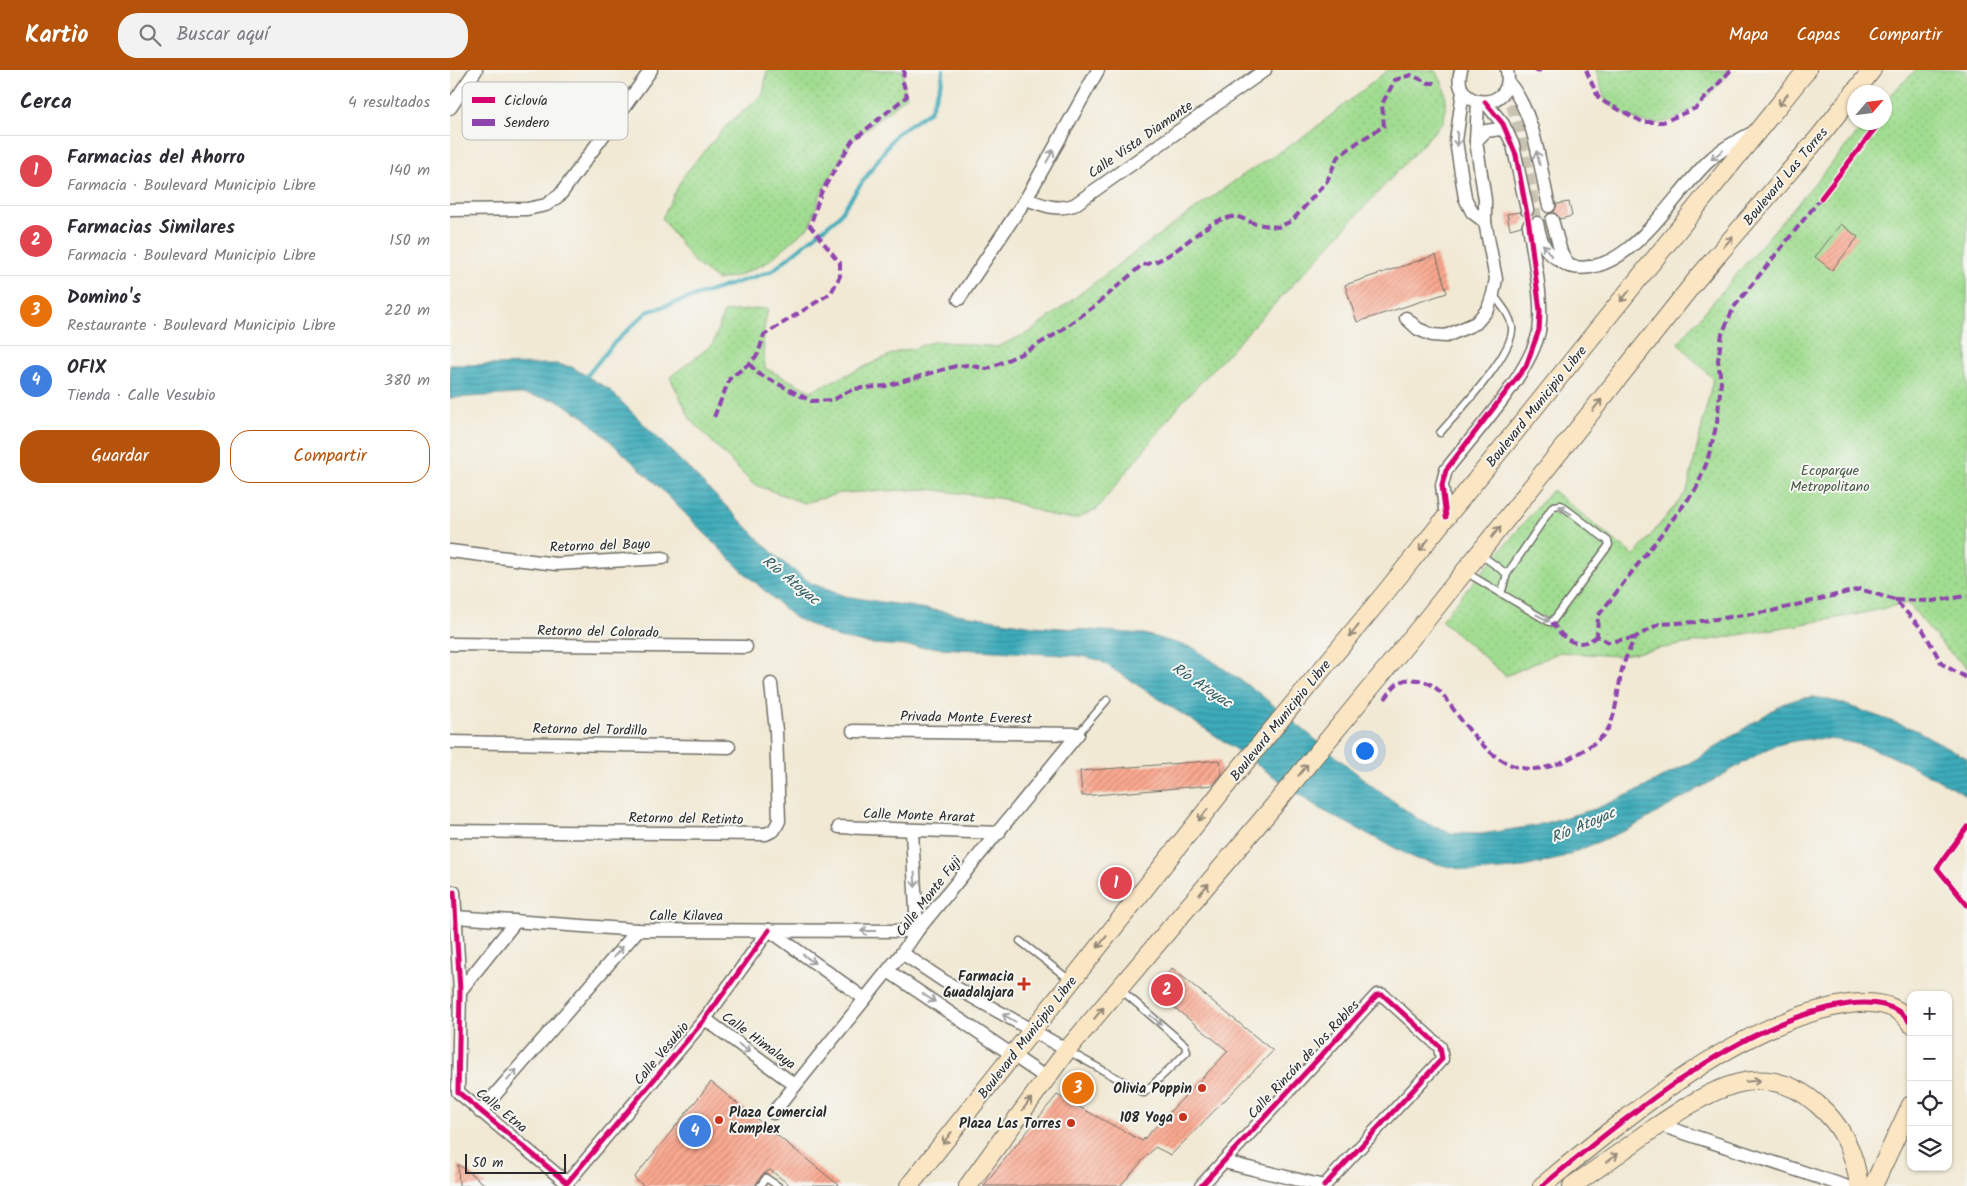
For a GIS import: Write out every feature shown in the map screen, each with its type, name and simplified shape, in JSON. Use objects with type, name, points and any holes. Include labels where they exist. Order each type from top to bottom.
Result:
[{"type":"main road","points":[[1758,130],[1807,70]]},
{"type":"main road","name":"Boulevard Las Torres","points":[[1479,553],[1697,279],[1819,137],[1872,70]]},
{"type":"main road","name":"Boulevard Municipio Libre","points":[[909,1186],[1233,777],[1385,593],[1758,130]]},
{"type":"main road","points":[[968,1186],[1045,1077],[1272,808],[1479,553]]},
{"type":"main road","points":[[1542,1186],[1670,1088],[1736,1045],[1784,1020],[1824,1008],[1862,1002],[1877,1003],[1892,1008],[1907,1021]]},
{"type":"main road","points":[[1572,1186],[1660,1125],[1715,1090],[1737,1082],[1759,1080],[1788,1086],[1809,1096],[1827,1113],[1843,1134],[1856,1161],[1859,1186]]},
{"type":"main road","points":[[1873,1186],[1907,1114]]},
{"type":"street","points":[[468,82],[476,70]]},
{"type":"street","points":[[628,102],[651,70]]},
{"type":"street","points":[[959,299],[1026,199],[1098,70]]},
{"type":"street","name":"Calle Vista Diamante","points":[[1026,199],[1052,208],[1074,205],[1265,70]]},
{"type":"street","points":[[1458,72],[1463,91],[1456,140],[1465,198],[1472,212],[1485,222]]},
{"type":"street","points":[[1481,102],[1495,99],[1504,92],[1507,76]]},
{"type":"street","points":[[1507,76],[1522,100],[1529,116],[1548,206]]},
{"type":"street","points":[[450,108],[462,90]]},
{"type":"street","points":[[1463,91],[1481,102],[1503,124],[1516,155],[1527,210]]},
{"type":"street","points":[[1406,318],[1418,329],[1432,335],[1446,336],[1476,323],[1488,309],[1496,279],[1485,222],[1485,200],[1476,141],[1481,102]]},
{"type":"street","points":[[1476,141],[1486,131],[1500,129],[1507,132]]},
{"type":"street","points":[[1446,517],[1442,484],[1446,470],[1526,366],[1535,345],[1539,330],[1540,311],[1533,224],[1550,256],[1569,266],[1579,268],[1600,266],[1621,256],[1711,159],[1734,142],[1758,130]]},
{"type":"street","points":[[450,210],[527,209],[546,205],[560,195],[600,140]]},
{"type":"street","points":[[1552,220],[1561,252],[1569,266]]},
{"type":"street","name":"Retorno del Bayo","points":[[450,550],[556,564],[663,558]]},
{"type":"street","name":"Retorno del Colorado","points":[[450,644],[746,647]]},
{"type":"street","name":"Retorno del Retinto","points":[[450,831],[766,834],[774,830],[779,821],[776,731],[771,684]]},
{"type":"street","name":"Privada Monte Everest","points":[[853,731],[1078,734]]},
{"type":"street","name":"Calle Monte Fuji","points":[[773,1113],[865,1000],[917,931],[1078,734]]},
{"type":"street","name":"Retorno del Tordillo","points":[[450,742],[729,747]]},
{"type":"street","name":"Calle Monte Ararat","points":[[839,827],[999,833]]},
{"type":"street","points":[[912,831],[917,931]]},
{"type":"street","name":"Calle Etna","points":[[454,892],[460,991],[457,1090],[460,1095],[566,1185]]},
{"type":"street","name":"Calle Kilavea","points":[[455,917],[638,930],[917,931]]},
{"type":"street","points":[[460,991],[516,921]]},
{"type":"street","points":[[480,1112],[638,930]]},
{"type":"street","points":[[769,930],[865,1000]]},
{"type":"street","name":"Calle Vesubio","points":[[566,1185],[705,1019],[769,930]]},
{"type":"street","points":[[902,953],[944,981],[1067,1050]]},
{"type":"street","points":[[888,970],[1045,1077]]},
{"type":"street","name":"Calle Rincón de los Robles","points":[[1201,1186],[1377,995],[1383,994],[1440,1047],[1442,1059],[1324,1186]]},
{"type":"street","name":"Calle Himalaya","points":[[705,1019],[795,1085]]},
{"type":"street","points":[[1660,1125],[1845,1186]]},
{"type":"street","points":[[1224,1162],[1324,1186]]},
{"type":"lane","points":[[1440,433],[1475,393],[1511,344],[1512,329],[1510,318],[1493,294]]},
{"type":"lane","points":[[1465,572],[1501,594],[1552,622],[1609,543],[1561,505],[1556,504],[1507,574],[1501,594]]},
{"type":"lane","points":[[1479,553],[1507,574]]},
{"type":"lane","name":"Calle Monte Fuji","points":[[1078,734],[1107,700]]},
{"type":"lane","points":[[1020,941],[1071,981]]},
{"type":"lane","points":[[1067,1050],[1144,1093],[1187,1052],[1185,1045],[1119,989]]},
{"type":"lane","points":[[760,1186],[766,1178],[778,1186]]},
{"type":"green space","points":[[767,70],[904,70],[903,82],[907,96],[852,141],[821,193],[810,226],[766,263],[738,276],[717,280],[693,261],[662,218],[684,175],[727,125],[763,95]]},
{"type":"green space","points":[[1388,70],[1434,70],[1444,88],[1446,107],[1444,121],[1181,403],[1097,509],[1075,519],[1056,517],[1004,499],[928,489],[841,493],[804,503],[753,484],[691,420],[670,377],[713,344],[724,312],[768,308],[763,334],[765,368],[811,391],[899,351],[912,349],[935,341],[997,347],[1030,332],[1127,258],[1246,173],[1305,136]]},
{"type":"green space","points":[[1596,70],[1731,70],[1694,108],[1670,121],[1657,123],[1635,119],[1606,103]]},
{"type":"green space","name":"Ecoparque Metropolitano","points":[[1916,70],[1967,70],[1967,668],[1946,649],[1908,603],[1854,615],[1617,656],[1560,652],[1506,676],[1441,620],[1552,490],[1634,556],[1687,491],[1713,379],[1678,343],[1860,130],[1892,130],[1892,93]]},
{"type":"water","name":"Río Atoyac","points":[[556,364],[572,367],[610,390],[780,560],[811,583],[844,596],[1034,626],[1144,634],[1194,648],[1256,691],[1371,785],[1421,821],[1450,833],[1481,834],[1534,826],[1595,809],[1641,789],[1700,757],[1782,704],[1801,698],[1814,697],[1838,702],[1916,730],[1967,758],[1967,795],[1895,758],[1872,749],[1848,742],[1823,739],[1797,741],[1769,748],[1631,828],[1558,859],[1515,869],[1473,872],[1416,859],[1320,809],[1222,740],[1099,660],[1081,656],[871,644],[839,638],[795,618],[737,566],[653,481],[584,417],[557,400],[521,394],[450,398],[450,365]]},
{"type":"building","points":[[1569,202],[1572,216],[1560,219],[1554,212],[1557,204]]},
{"type":"building","points":[[1519,212],[1526,218],[1521,226],[1510,229],[1507,214]]},
{"type":"building","points":[[1841,224],[1858,237],[1832,270],[1815,257]]},
{"type":"building","points":[[1436,255],[1447,293],[1357,322],[1345,285]]},
{"type":"building","points":[[1220,760],[1222,774],[1213,785],[1082,796],[1080,771]]},
{"type":"building","points":[[1172,968],[1273,1051],[1171,1155],[1155,1147],[1120,1186],[983,1186],[1057,1095],[1142,1141],[1228,1051],[1154,991]]},
{"type":"building","name":"Plaza Comercial Komplex","points":[[711,1082],[840,1186],[791,1186],[770,1170],[762,1175],[755,1186],[644,1186],[634,1178]]},
{"type":"building","points":[[458,1164],[487,1186],[459,1186]]},
{"type":"waterway","points":[[586,377],[612,345],[647,312],[772,271],[838,217],[896,134],[930,111],[942,80],[943,70]]},
{"type":"tunnel","points":[[1506,87],[1518,123],[1537,223]]},
{"type":"marked path","points":[[714,417],[730,378],[749,364],[758,354],[764,335],[831,293],[840,276],[840,263],[810,226],[821,193],[852,141],[907,96],[903,82],[904,70]]},
{"type":"marked path","points":[[1535,71],[1541,70]]},
{"type":"marked path","points":[[1586,70],[1598,97],[1643,122],[1663,122],[1696,108],[1731,70]]},
{"type":"marked path","points":[[749,364],[759,374],[811,401],[833,400],[853,389],[886,386],[956,366],[969,365],[987,369],[1023,353],[1056,334],[1096,305],[1142,265],[1152,263],[1170,254],[1222,219],[1236,216],[1256,224],[1278,227],[1292,221],[1327,181],[1337,158],[1384,126],[1382,104],[1395,80],[1411,75],[1429,83],[1437,83]]},
{"type":"marked path","points":[[1634,638],[1608,642],[1597,636],[1598,616],[1696,489],[1707,462],[1717,423],[1721,382],[1718,360],[1722,334],[1734,307],[1821,198]]},
{"type":"marked path","points":[[1385,699],[1399,682],[1407,680],[1426,682],[1442,694],[1469,730],[1491,753],[1503,761],[1516,766],[1530,769],[1545,768],[1579,753],[1606,732],[1613,718],[1621,673],[1634,638],[1659,624],[1695,622],[1772,611],[1860,589],[1895,600],[1923,630],[1942,664],[1967,678]]},
{"type":"marked path","points":[[1895,600],[1932,601],[1967,596]]},
{"type":"marked path","points":[[1552,622],[1561,634],[1577,643],[1584,643],[1597,636]]},
{"type":"cycle path","points":[[1446,517],[1442,485],[1446,470],[1526,366],[1539,330],[1540,311],[1529,225],[1516,155],[1503,124],[1485,102]]},
{"type":"cycle path","points":[[1821,198],[1874,130]]},
{"type":"cycle path","points":[[1967,827],[1937,868],[1967,905]]},
{"type":"cycle path","points":[[454,892],[460,991],[458,1092],[567,1183],[705,1019],[769,930]]},
{"type":"cycle path","points":[[1201,1186],[1377,995],[1383,995],[1440,1047],[1442,1059],[1324,1186]]},
{"type":"cycle path","points":[[1542,1186],[1647,1102],[1727,1050],[1768,1029],[1808,1013],[1857,1003],[1883,1005],[1899,1012],[1907,1018]]},
{"type":"place","name":"Farmacias del Ahorro","points":[[1116,883]]},
{"type":"place","name":"Farmacia Guadalajara","points":[[1024,984]]},
{"type":"place","name":"Farmacias Similares","points":[[1167,990]]},
{"type":"place","name":"Domino's","points":[[1078,1088]]},
{"type":"place","name":"Olivia Poppin","points":[[1202,1088]]},
{"type":"place","name":"108 Yoga","points":[[1183,1117]]},
{"type":"place","name":"Plaza Comercial Komplex","points":[[719,1120]]},
{"type":"place","name":"Plaza Las Torres","points":[[1071,1123]]},
{"type":"place","name":"OFIX","points":[[695,1131]]}]
